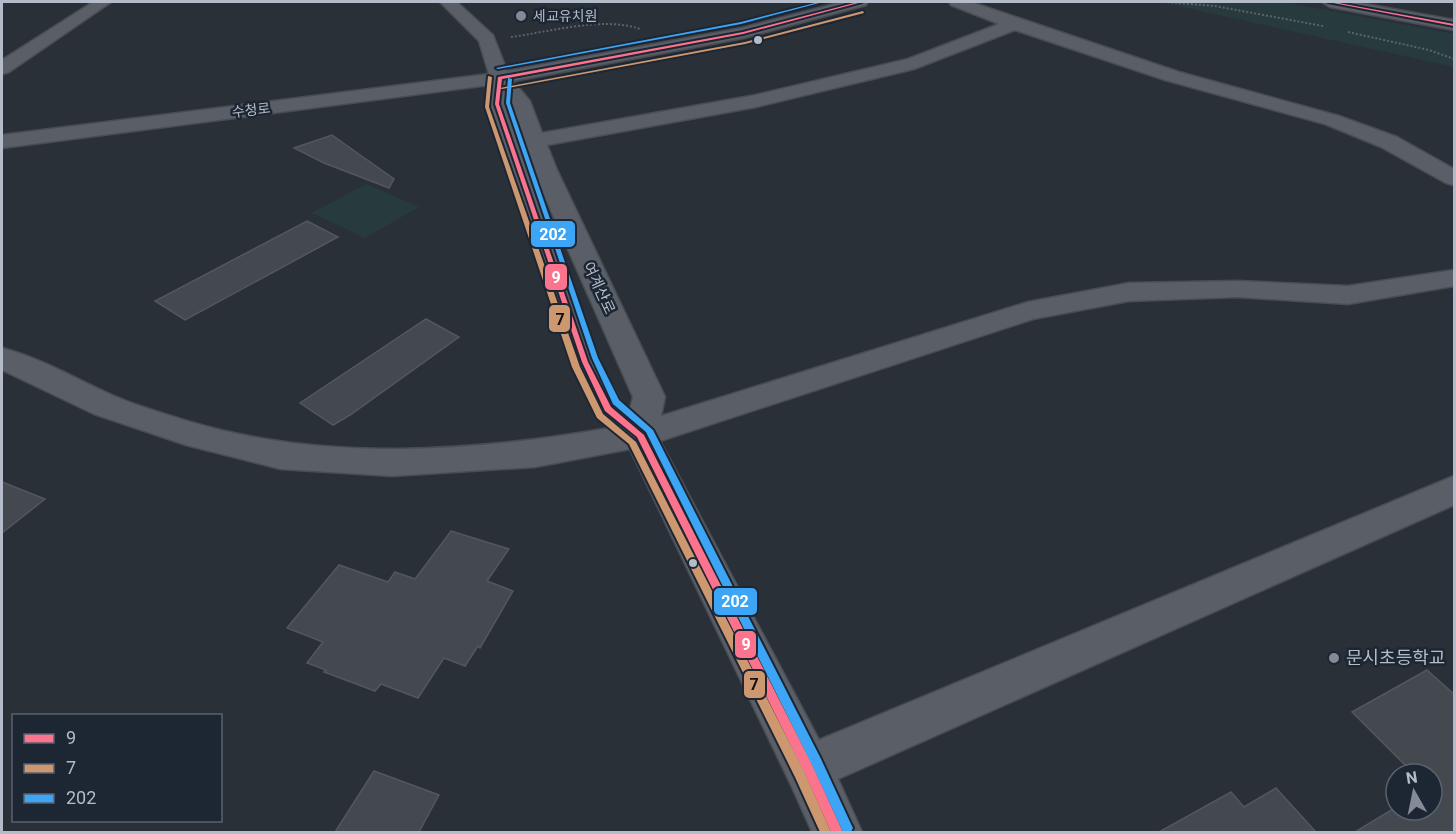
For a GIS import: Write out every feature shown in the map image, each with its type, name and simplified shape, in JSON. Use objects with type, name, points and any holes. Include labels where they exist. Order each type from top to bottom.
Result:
[{"type":"street","points":[[3,65],[103,2]]},
{"type":"street","points":[[448,2],[487,39],[500,78],[497,104],[585,362],[608,409],[640,435],[808,768],[837,832]]},
{"type":"street","name":"수청로","points":[[2,142],[500,78],[743,33],[860,2]]},
{"type":"street","points":[[957,2],[1015,24],[1172,76],[1332,120],[1389,142],[1455,178]]},
{"type":"street","points":[[1330,2],[1455,25]]},
{"type":"street","points":[[1370,2],[1455,17]]},
{"type":"street","points":[[534,141],[756,101],[914,63],[1015,24]]},
{"type":"street","name":"여계산로","points":[[500,78],[520,101],[545,170],[649,396],[640,435]]},
{"type":"street","points":[[2,358],[106,406],[186,434],[281,456],[404,462],[535,454],[640,435],[1028,311],[1129,292],[1238,289],[1348,295],[1455,278]]},
{"type":"street","points":[[808,768],[1455,490]]},
{"type":"path","points":[[1167,2],[1215,6],[1326,27]]},
{"type":"path","points":[[487,39],[609,25],[634,25],[644,32]]},
{"type":"path","points":[[1349,32],[1429,50],[1455,59]]},
{"type":"green space","points":[[1160,2],[1283,2],[1454,34],[1454,67]]},
{"type":"green space","points":[[366,184],[419,207],[365,238],[312,213]]},
{"type":"building","points":[[332,135],[394,179],[389,188],[324,163],[294,148]]},
{"type":"building","points":[[307,221],[338,237],[185,320],[155,301]]},
{"type":"building","points":[[426,319],[459,337],[350,415],[333,425],[300,403]]},
{"type":"building","points":[[2,482],[45,499],[2,533]]},
{"type":"building","points":[[451,531],[509,549],[487,581],[513,591],[480,648],[478,646],[465,666],[444,658],[418,698],[381,684],[375,691],[324,672],[326,670],[307,663],[323,642],[287,628],[339,565],[388,582],[395,572],[415,579]]},
{"type":"building","points":[[1427,670],[1455,695],[1455,832],[1355,832],[1384,814],[1384,822],[1444,822],[1444,762],[1402,762],[1352,712]]},
{"type":"building","points":[[374,771],[439,795],[419,832],[335,832]]},
{"type":"building","points":[[1276,788],[1316,832],[1159,832],[1231,792],[1244,807]]},
{"type":"transit line","name":"202","points":[[498,68],[741,23],[821,2]]},
{"type":"transit line","name":"9","points":[[500,78],[743,33],[860,2]]},
{"type":"transit line","name":"9","points":[[1330,2],[1454,25]]},
{"type":"transit line","name":"7","points":[[502,88],[745,43],[863,12]]},
{"type":"transit line","name":"7","points":[[490,77],[487,107],[576,367],[600,416],[632,442],[799,773],[826,832]]},
{"type":"transit line","name":"9","points":[[500,78],[497,104],[585,362],[608,409],[640,435],[808,768],[837,832]]},
{"type":"transit line","name":"202","points":[[510,79],[508,103],[595,358],[616,402],[649,430],[817,763],[847,828]]},
{"type":"place","name":"세교유치원","points":[[521,16]]},
{"type":"place","name":"문시초등학교","points":[[1334,658]]}]
